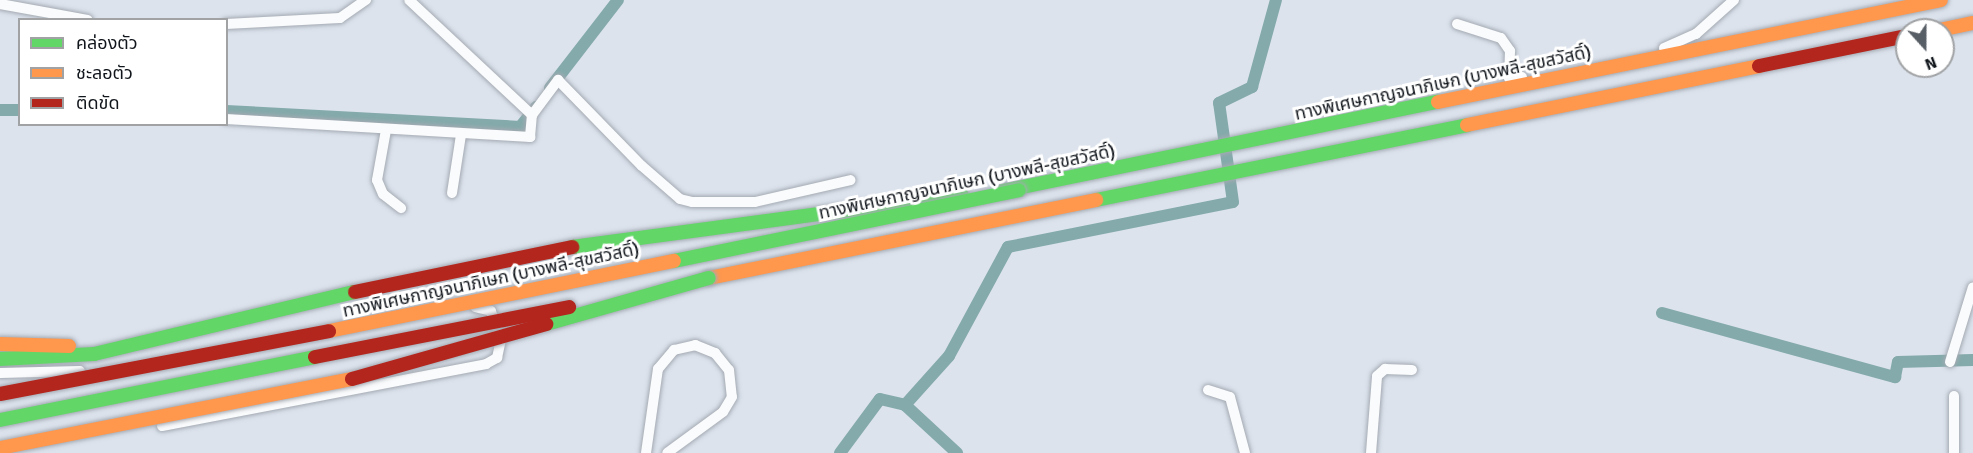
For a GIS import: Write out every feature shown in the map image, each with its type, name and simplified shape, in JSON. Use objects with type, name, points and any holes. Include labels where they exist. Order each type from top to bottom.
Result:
[{"type":"highway","name":"ทางพิเศษกาญจนาภิเษก (บางพลี-สุขสวัสดิ์)","points":[[0,394],[168,364],[1941,0]]},
{"type":"highway","points":[[1955,27],[1973,23]]},
{"type":"highway","points":[[0,420],[183,387],[709,278],[1895,38]]},
{"type":"highway","points":[[0,359],[60,359],[176,335],[460,267],[596,243],[818,209],[1019,190]]},
{"type":"highway","points":[[0,448],[356,378],[709,278]]},
{"type":"highway","points":[[0,344],[70,346],[176,335]]},
{"type":"street","points":[[228,24],[340,18],[366,0]]},
{"type":"street","points":[[409,0],[531,114]]},
{"type":"street","points":[[1457,24],[1507,44],[1506,71],[1514,79],[1671,46],[1696,34],[1734,0]]},
{"type":"street","points":[[5,4],[78,18]]},
{"type":"street","points":[[228,119],[461,135],[530,137],[531,114],[558,80],[642,166],[680,199],[692,202],[755,202],[851,180]]},
{"type":"street","points":[[386,130],[377,180],[383,194],[401,208]]},
{"type":"street","points":[[452,193],[461,135]]},
{"type":"street","points":[[1950,362],[1973,288]]},
{"type":"street","points":[[0,373],[97,369],[482,306],[491,311],[501,339],[497,358],[486,364],[5,453]]},
{"type":"street","points":[[646,453],[658,369],[674,350],[695,345],[715,353],[729,370],[732,397],[723,412],[667,453]]},
{"type":"street","points":[[1371,453],[1377,376],[1385,369],[1412,370]]},
{"type":"street","points":[[1208,390],[1230,397],[1245,453]]},
{"type":"street","points":[[1954,396],[1954,453]]},
{"type":"waterway","points":[[550,88],[618,0]]},
{"type":"waterway","points":[[905,405],[949,356],[1008,247],[1233,202],[1219,103],[1252,87],[1276,0]]},
{"type":"waterway","points":[[228,111],[520,127],[536,107]]},
{"type":"waterway","points":[[0,110],[18,110]]},
{"type":"waterway","points":[[1662,313],[1895,377],[1898,362],[1973,360]]},
{"type":"waterway","points":[[840,453],[880,399],[905,405],[957,453]]},
{"type":"traffic: fast","points":[[1003,191],[1438,102]]},
{"type":"traffic: fast","points":[[1096,200],[1467,125]]},
{"type":"traffic: fast","points":[[674,261],[1019,190]]},
{"type":"traffic: fast","points":[[572,247],[962,195]]},
{"type":"traffic: fast","points":[[546,324],[709,278]]},
{"type":"traffic: fast","points":[[0,359],[94,354],[355,292]]},
{"type":"traffic: fast","points":[[0,420],[315,357]]},
{"type":"traffic: slow","points":[[1438,102],[1941,0]]},
{"type":"traffic: slow","points":[[1955,27],[1973,23]]},
{"type":"traffic: slow","points":[[1467,125],[1759,66]]},
{"type":"traffic: slow","points":[[709,278],[1096,200]]},
{"type":"traffic: slow","points":[[329,331],[674,261]]},
{"type":"traffic: slow","points":[[0,344],[69,346]]},
{"type":"traffic: slow","points":[[0,448],[352,379]]},
{"type":"traffic: jam","points":[[1759,66],[1895,38]]},
{"type":"traffic: jam","points":[[355,292],[572,247]]},
{"type":"traffic: jam","points":[[315,357],[569,307]]},
{"type":"traffic: jam","points":[[352,379],[546,324]]},
{"type":"traffic: jam","points":[[0,394],[329,331]]}]
